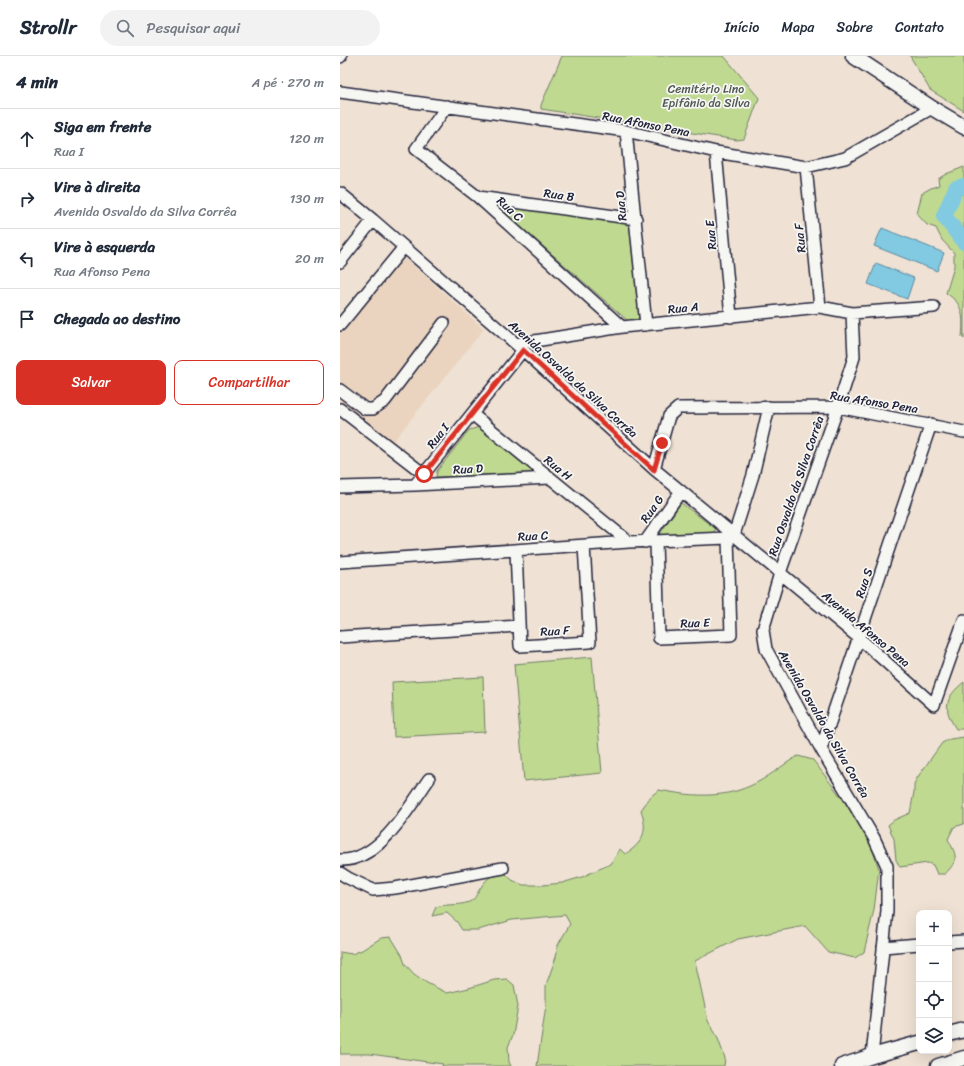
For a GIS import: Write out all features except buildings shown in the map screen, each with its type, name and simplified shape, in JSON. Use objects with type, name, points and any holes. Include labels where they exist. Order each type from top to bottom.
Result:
[{"type":"main road","points":[[853,56],[932,108],[964,127]]},
{"type":"main road","points":[[952,1033],[964,1030]]},
{"type":"main road","points":[[842,1066],[916,1044]]},
{"type":"main road","points":[[938,1066],[964,1058]]},
{"type":"street","name":"Rua Afonso Pena","points":[[340,92],[626,131],[716,152],[806,168],[845,158],[932,108]]},
{"type":"street","name":"Rua C","points":[[447,106],[416,149],[478,197],[622,327]]},
{"type":"street","name":"Rua D","points":[[626,131],[646,325]]},
{"type":"street","name":"Rua E","points":[[716,152],[731,316]]},
{"type":"street","name":"Rua F","points":[[806,168],[820,306]]},
{"type":"street","name":"Avenida Osvaldo da Silva Corrêa","points":[[340,193],[520,347],[654,470],[681,491],[731,536],[780,573],[763,630],[766,649],[821,749],[874,838],[887,866],[887,912],[872,1056]]},
{"type":"street","name":"Rua B","points":[[478,197],[636,219]]},
{"type":"street","points":[[340,262],[373,220]]},
{"type":"street","points":[[340,325],[404,247]]},
{"type":"street","name":"Rua A","points":[[520,347],[622,327],[820,306],[852,313],[934,307]]},
{"type":"street","points":[[838,407],[854,357],[852,313]]},
{"type":"street","points":[[340,390],[365,409],[373,409],[385,401],[444,323]]},
{"type":"street","name":"Rua I","points":[[415,485],[472,414],[520,347]]},
{"type":"street","points":[[731,536],[753,475],[769,407]]},
{"type":"street","name":"Rua Afonso Pena","points":[[654,470],[669,416],[678,408],[838,407],[931,424],[964,432]]},
{"type":"street","name":"Rua Osvaldo da Silva Corrêa","points":[[780,573],[838,407]]},
{"type":"street","points":[[340,409],[424,474]]},
{"type":"street","name":"Rua H","points":[[472,414],[629,542]]},
{"type":"street","name":"Rua S","points":[[821,749],[931,424]]},
{"type":"street","name":"Rua D","points":[[340,487],[415,485],[549,478]]},
{"type":"street","name":"Rua G","points":[[650,542],[681,491]]},
{"type":"street","name":"Rua C","points":[[340,562],[731,536]]},
{"type":"street","name":"Rua E","points":[[650,542],[659,638],[731,635],[731,536]]},
{"type":"street","name":"Rua F","points":[[516,550],[520,646],[590,642],[584,546]]},
{"type":"street","name":"Avenida Afonso Pena","points":[[780,573],[859,638],[934,705],[964,620]]},
{"type":"street","points":[[340,637],[519,626]]},
{"type":"street","points":[[340,860],[346,861],[367,854],[389,835],[429,779]]},
{"type":"street","points":[[340,873],[373,890],[395,888],[503,868]]},
{"type":"street","points":[[952,942],[964,941]]},
{"type":"street","points":[[884,947],[916,944]]},
{"type":"shaded area","points":[[394,248],[484,329],[392,443],[340,403],[340,316]]},
{"type":"green space","name":"Cemitério Lino Epifânio da Silva","points":[[562,56],[724,56],[759,98],[744,139],[737,140],[541,109],[541,105]]},
{"type":"green space","points":[[910,56],[964,56],[964,111],[930,90]]},
{"type":"green space","points":[[964,167],[964,339],[962,337],[963,320],[960,308],[956,301],[946,293],[954,267],[954,253],[942,240],[936,228],[927,225],[917,214],[922,193],[939,185],[938,179],[946,174]]},
{"type":"green space","points":[[505,207],[626,223],[630,228],[639,318],[634,322],[628,321],[503,211]]},
{"type":"green space","points":[[480,427],[534,470],[531,473],[436,477],[437,471],[469,430]]},
{"type":"green space","points":[[681,503],[716,529],[712,534],[659,535]]},
{"type":"green space","points":[[592,657],[602,773],[524,781],[514,664]]},
{"type":"green space","points":[[483,677],[485,732],[394,737],[392,682]]},
{"type":"green space","points":[[964,682],[964,729],[956,729],[949,715],[948,704],[952,693]]},
{"type":"green space","points":[[964,737],[964,824],[954,827],[948,839],[955,853],[955,861],[945,874],[937,874],[933,865],[928,863],[900,867],[896,860],[894,839],[888,825],[894,820],[910,813],[914,784],[942,743],[950,739]]},
{"type":"green space","points":[[798,756],[813,760],[844,801],[869,839],[879,869],[874,910],[864,952],[855,958],[828,952],[805,926],[738,939],[695,961],[708,1021],[717,1036],[725,1058],[724,1066],[537,1066],[546,1005],[546,985],[556,957],[558,945],[570,924],[565,915],[512,920],[478,930],[462,930],[457,922],[447,913],[432,916],[436,907],[460,904],[473,900],[488,878],[504,872],[512,880],[523,885],[562,883],[582,877],[611,864],[620,849],[625,854],[640,841],[644,830],[641,810],[651,796],[659,790],[694,795],[717,795],[728,793],[757,783]]},
{"type":"green space","points":[[391,937],[402,955],[405,964],[414,974],[427,983],[447,993],[494,980],[507,979],[514,985],[518,1006],[513,1035],[508,1047],[509,1062],[511,1066],[442,1066],[443,1064],[370,1054],[340,1054],[340,952],[352,954],[362,950],[381,938]]},
{"type":"water","points":[[882,228],[944,253],[937,271],[874,246]]},
{"type":"water","points":[[876,263],[914,278],[907,299],[868,284]]},
{"type":"waterway","points":[[964,186],[956,188],[944,216],[964,242]]},
{"type":"route","points":[[424,474],[523,350],[654,470],[662,443]]}]
